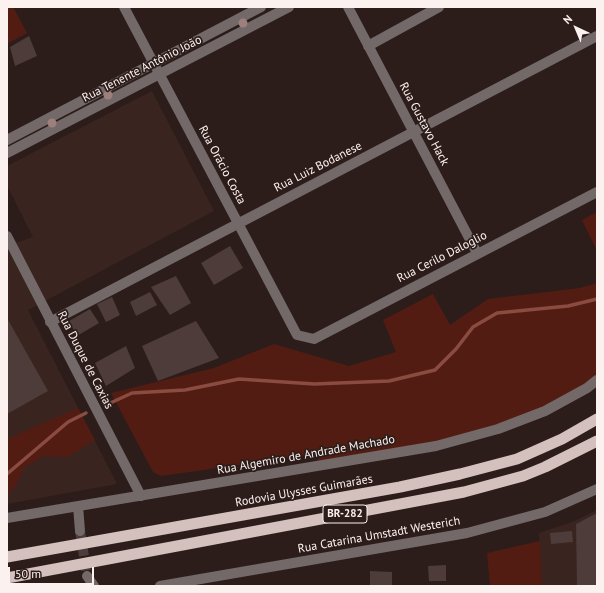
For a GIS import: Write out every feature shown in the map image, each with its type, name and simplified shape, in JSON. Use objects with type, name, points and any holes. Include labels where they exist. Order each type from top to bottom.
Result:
[{"type":"highway","name":"Rodovia Ulysses Guimarães","points":[[7,557],[400,487],[460,474],[517,459],[562,439],[597,420]]},
{"type":"highway","name":"BR-282","points":[[7,578],[464,492],[523,476],[545,467],[597,441]]},
{"type":"street","name":"Rua Orácio Costa","points":[[124,7],[297,335]]},
{"type":"street","name":"Rua Tenente Antônio João","points":[[7,140],[261,7]]},
{"type":"street","points":[[265,7],[270,17]]},
{"type":"street","name":"Rua Tenente Antônio João","points":[[7,153],[289,7]]},
{"type":"street","name":"Rua Gustavo Hack","points":[[348,7],[477,253]]},
{"type":"street","points":[[368,46],[439,7]]},
{"type":"street","points":[[216,30],[223,41]]},
{"type":"street","name":"Rua Luiz Bodanese","points":[[50,322],[238,222],[597,36]]},
{"type":"street","points":[[89,97],[95,107]]},
{"type":"street","points":[[36,125],[41,135]]},
{"type":"street","name":"Rua Cerilo Daloglio","points":[[297,335],[314,339],[597,192]]},
{"type":"street","name":"Rua Duque de Caxias","points":[[7,236],[141,496]]},
{"type":"street","name":"Rua Algemiro de Andrade Machado","points":[[7,518],[436,446],[498,429],[545,411],[587,388],[597,380]]},
{"type":"street","name":"Rua Catarina Umstadt Westerich","points":[[160,586],[184,584],[467,533],[545,512],[597,489]]},
{"type":"street","points":[[78,506],[80,531]]},
{"type":"street","points":[[87,576],[94,586]]},
{"type":"shaded area","points":[[7,7],[13,7],[27,33],[7,44]]},
{"type":"shaded area","points":[[152,91],[214,211],[28,310],[117,484],[7,504],[7,246],[33,237],[7,185],[7,166]]},
{"type":"shaded area","points":[[597,212],[597,251],[582,220]]},
{"type":"shaded area","points":[[597,283],[597,376],[544,409],[435,445],[315,465],[322,453],[161,476],[153,472],[111,393],[214,368],[274,344],[349,366],[396,352],[383,320],[433,294],[450,325],[488,299],[580,288]]},
{"type":"shaded area","points":[[78,408],[95,440],[68,457],[44,456],[24,468],[15,487],[7,495],[7,439]]},
{"type":"shaded area","points":[[597,510],[597,586],[540,586],[539,533],[572,522]]},
{"type":"shaded area","points":[[540,541],[542,586],[490,586],[487,553]]},
{"type":"building","points":[[29,36],[37,56],[15,66],[10,47]]},
{"type":"building","points":[[230,246],[243,268],[214,285],[201,263]]},
{"type":"building","points":[[176,276],[191,303],[170,315],[151,287]]},
{"type":"building","points":[[150,292],[157,305],[136,316],[130,302]]},
{"type":"building","points":[[112,297],[120,315],[106,322],[97,304]]},
{"type":"building","points":[[90,309],[99,323],[77,336],[69,321]]},
{"type":"building","points":[[7,318],[48,391],[7,414]]},
{"type":"building","points":[[196,321],[219,358],[158,381],[142,346]]},
{"type":"building","points":[[126,346],[135,368],[106,386],[95,363]]},
{"type":"building","points":[[597,513],[597,586],[577,586],[576,524]]},
{"type":"building","points":[[572,531],[573,542],[551,544],[550,533]]},
{"type":"building","points":[[446,565],[446,581],[429,581],[428,566]]},
{"type":"building","points":[[370,571],[392,572],[392,586],[370,586]]},
{"type":"waterway","points":[[106,405],[132,393],[185,390],[239,379],[314,384],[389,381],[435,370],[456,349],[473,327],[497,313],[568,306],[597,299]]},
{"type":"waterway","points":[[7,474],[68,422],[86,413]]},
{"type":"tunnel","points":[[80,531],[87,576]]}]
